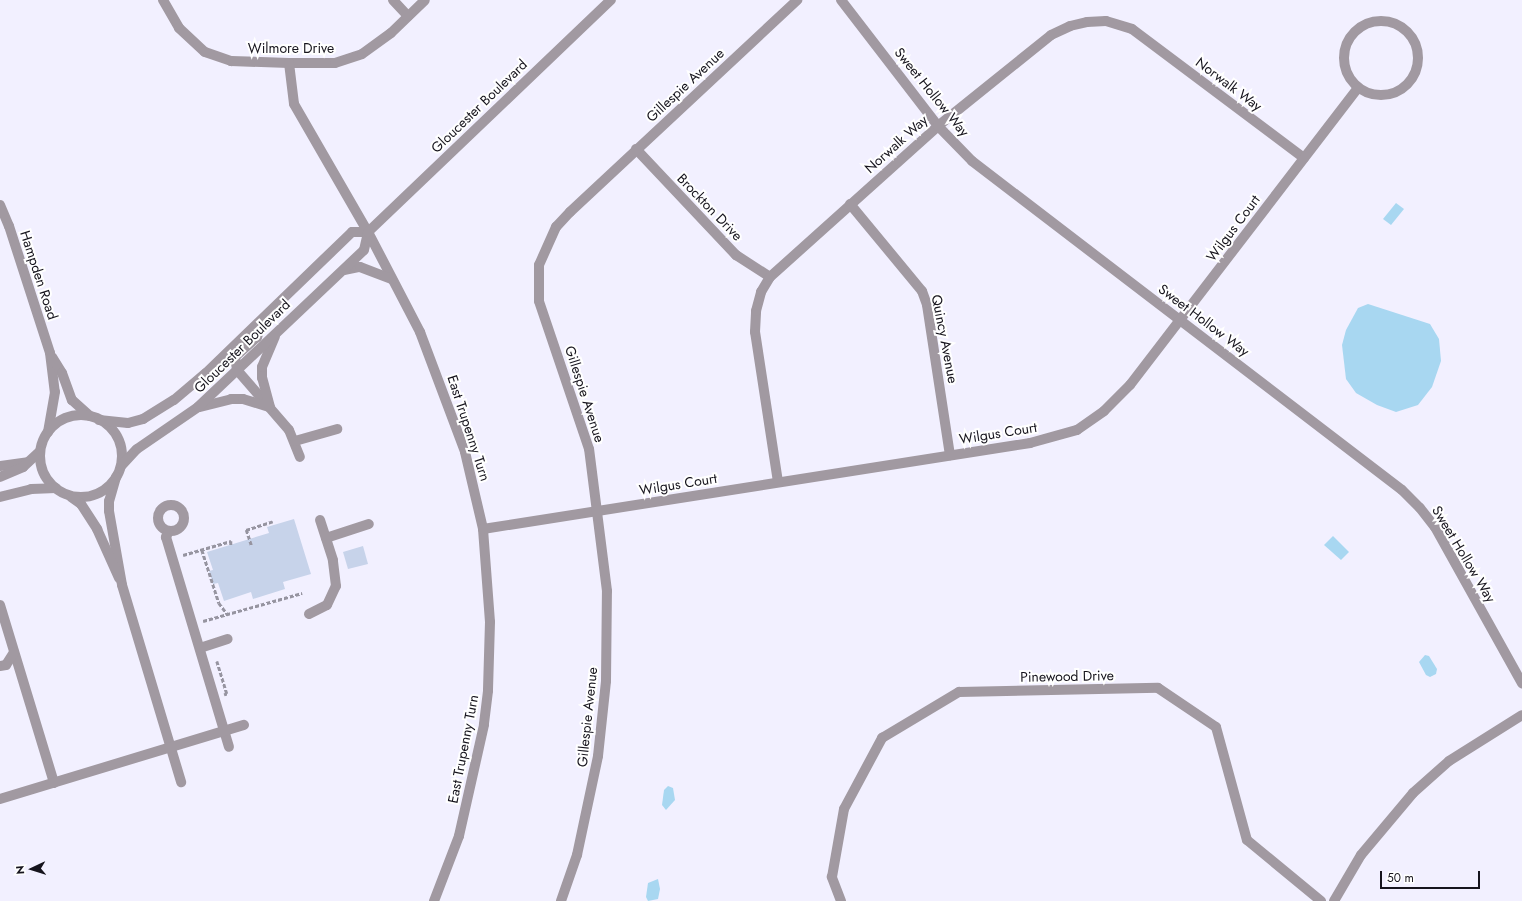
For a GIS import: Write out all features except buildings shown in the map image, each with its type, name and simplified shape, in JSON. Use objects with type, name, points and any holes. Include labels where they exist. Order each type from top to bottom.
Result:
[{"type":"street","name":"Wilmore Drive","points":[[163,0],[179,28],[205,52],[232,61],[289,63],[334,63],[347,60],[379,42],[425,0]]},
{"type":"street","points":[[393,0],[408,16]]},
{"type":"street","name":"Gloucester Boulevard","points":[[121,466],[137,449],[198,407],[276,334],[364,250],[368,232],[611,0]]},
{"type":"street","name":"Gillespie Avenue","points":[[561,901],[577,856],[590,800],[603,721],[607,646],[607,598],[598,510],[589,449],[539,301],[537,277],[543,253],[556,227],[797,0]]},
{"type":"street","name":"Sweet Hollow Way","points":[[841,0],[938,126],[972,161],[1402,490],[1420,508],[1435,527],[1522,683]]},
{"type":"street","points":[[1386,21],[1401,27],[1414,40],[1418,49],[1418,62],[1414,77],[1402,89],[1385,95],[1370,94],[1358,88],[1351,80],[1345,65],[1344,56],[1351,37],[1358,29],[1376,22],[1386,21]]},
{"type":"street","name":"Norwalk Way","points":[[778,482],[755,332],[756,311],[761,292],[770,277],[938,126],[1051,35],[1070,26],[1106,22],[1121,24],[1146,38],[1304,158]]},
{"type":"street","name":"East Trupenny Turn","points":[[289,63],[294,104],[368,232],[420,332],[467,458],[483,529],[490,622],[488,691],[484,725],[459,836],[434,901]]},
{"type":"street","name":"Wilgus Court","points":[[483,529],[1048,439],[1077,430],[1092,421],[1130,385],[1358,88]]},
{"type":"street","name":"Brockton Drive","points":[[636,150],[736,254],[770,277]]},
{"type":"street","name":"Quincy Avenue","points":[[850,204],[922,292],[927,305],[950,455]]},
{"type":"street","name":"Hampden Road","points":[[0,205],[9,226],[50,353],[55,392],[48,432]]},
{"type":"street","name":"Gloucester Boulevard","points":[[95,418],[128,423],[143,419],[169,404],[206,374],[352,232],[368,232]]},
{"type":"street","points":[[342,270],[360,266],[392,279]]},
{"type":"street","points":[[262,319],[257,337],[235,357],[237,370],[289,430],[295,441],[300,456]]},
{"type":"street","points":[[270,407],[263,387],[262,368],[276,334]]},
{"type":"street","name":"Hampden Road","points":[[50,353],[62,373],[72,400],[95,418]]},
{"type":"street","points":[[198,407],[231,399],[243,399],[270,407]]},
{"type":"street","points":[[0,477],[32,461],[40,451],[48,432],[66,418],[95,418],[108,426],[119,442],[122,453],[121,466],[109,501],[109,511],[122,585],[181,782]]},
{"type":"street","points":[[295,441],[337,429]]},
{"type":"street","points":[[40,451],[45,476],[56,488],[81,504],[97,529],[105,551],[122,585]]},
{"type":"street","points":[[0,466],[32,461]]},
{"type":"street","points":[[69,495],[84,497],[100,493],[116,477]]},
{"type":"street","points":[[0,497],[31,490],[56,488]]},
{"type":"street","points":[[309,614],[327,605],[336,586],[333,560],[320,520]]},
{"type":"street","points":[[326,538],[368,524]]},
{"type":"street","points":[[169,530],[166,537],[229,747]]},
{"type":"street","points":[[0,605],[54,783]]},
{"type":"street","points":[[200,648],[228,639]]},
{"type":"street","points":[[0,666],[6,665],[14,652]]},
{"type":"street","name":"Pinewood Drive","points":[[841,901],[832,877],[844,809],[882,738],[959,692],[1158,688],[1216,727],[1247,840],[1321,901]]},
{"type":"street","points":[[1334,901],[1361,855],[1413,793],[1449,760],[1522,715]]},
{"type":"street","points":[[0,799],[244,724]]},
{"type":"path","points":[[251,545],[246,530],[273,521]]},
{"type":"path","points":[[183,555],[231,541],[231,545]]},
{"type":"path","points":[[202,550],[219,603],[228,615]]},
{"type":"path","points":[[203,621],[302,593]]},
{"type":"water","points":[[1396,203],[1404,209],[1391,225],[1383,219]]},
{"type":"water","points":[[1368,304],[1430,324],[1439,339],[1441,361],[1432,387],[1418,405],[1396,412],[1377,405],[1356,393],[1346,379],[1342,345],[1346,330],[1358,308]]},
{"type":"water","points":[[1333,536],[1349,552],[1341,560],[1324,545]]},
{"type":"water","points":[[1425,655],[1429,656],[1437,669],[1436,674],[1430,677],[1426,675],[1419,662]]},
{"type":"water","points":[[668,786],[673,788],[675,800],[666,810],[662,805],[664,790]]},
{"type":"water","points":[[658,879],[660,889],[658,899],[648,901],[646,897],[648,883]]}]
